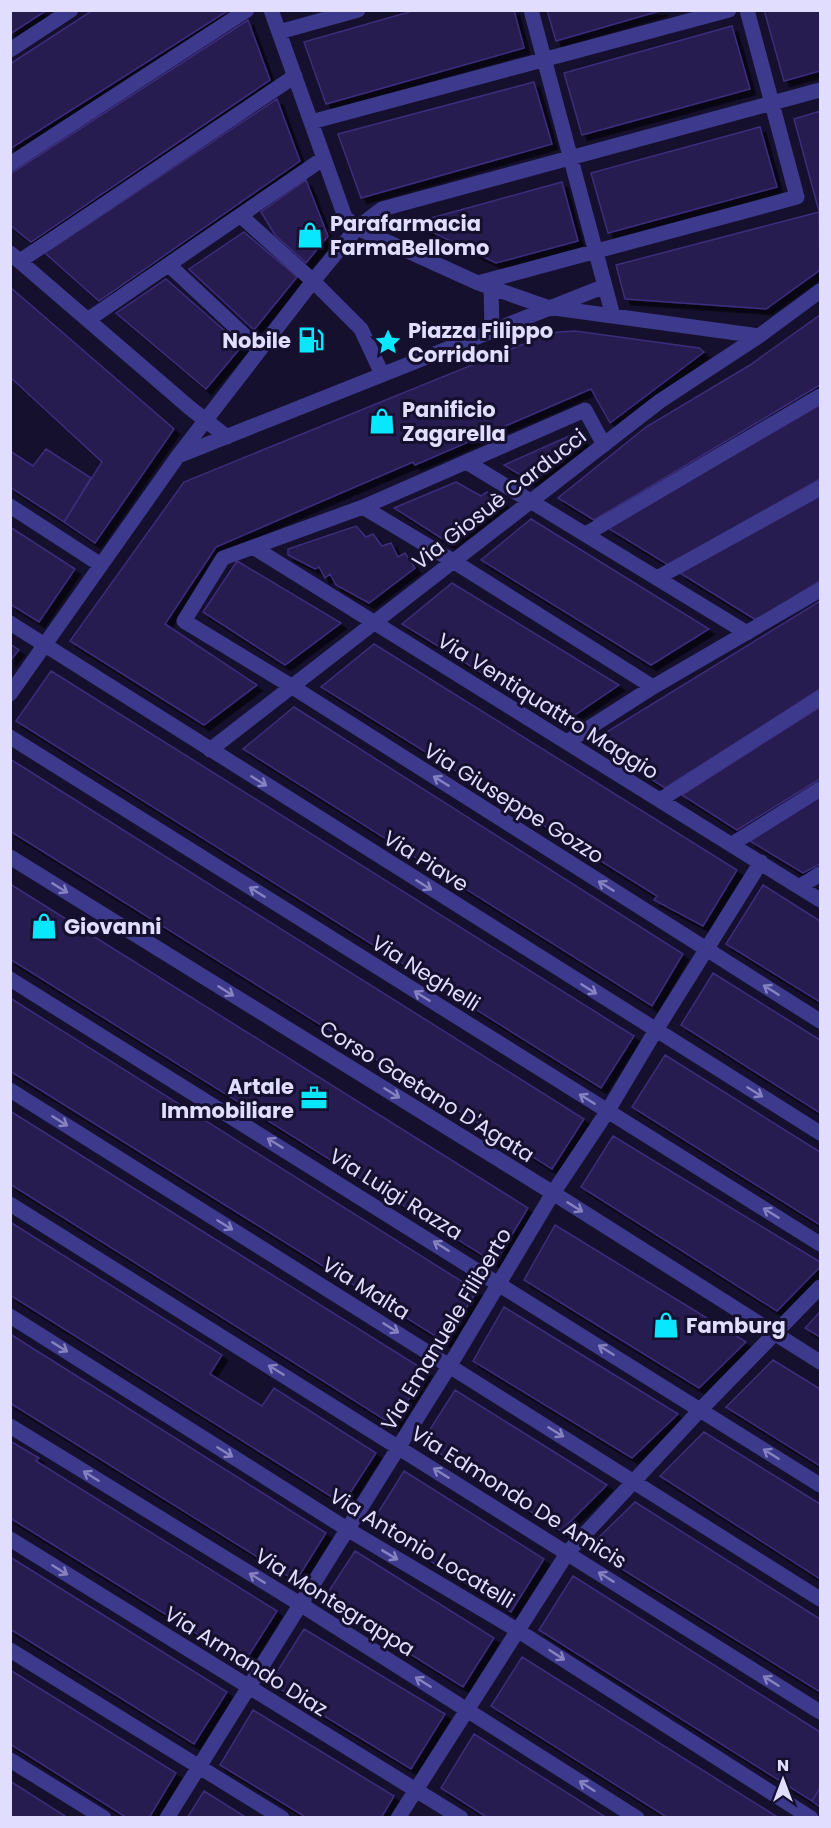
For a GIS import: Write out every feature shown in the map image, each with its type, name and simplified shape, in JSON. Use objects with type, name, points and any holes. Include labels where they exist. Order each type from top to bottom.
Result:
[{"type":"street","points":[[10,50],[71,10]]},
{"type":"street","points":[[10,164],[247,10]]},
{"type":"street","points":[[271,10],[345,217],[357,228],[484,286],[547,307],[759,336]]},
{"type":"street","points":[[279,32],[358,10]]},
{"type":"street","points":[[531,10],[613,316]]},
{"type":"street","points":[[311,122],[729,10]]},
{"type":"street","points":[[484,286],[596,251],[797,197],[747,10]]},
{"type":"street","points":[[227,437],[190,408],[15,257],[295,76]]},
{"type":"street","points":[[10,694],[178,456],[313,281],[357,228],[382,209],[820,90]]},
{"type":"street","points":[[89,319],[324,158]]},
{"type":"street","points":[[241,216],[313,281],[361,329],[382,374]]},
{"type":"street","points":[[169,264],[260,350]]},
{"type":"street","points":[[484,286],[492,329]]},
{"type":"street","points":[[178,456],[547,307],[605,286]]},
{"type":"street","name":"Via Giosuè Carducci","points":[[210,750],[660,401],[759,336],[820,291]]},
{"type":"street","points":[[586,534],[820,396]]},
{"type":"street","points":[[253,547],[363,507],[585,410],[604,445]]},
{"type":"street","points":[[468,463],[747,633]]},
{"type":"street","points":[[657,578],[820,488]]},
{"type":"street","points":[[10,506],[101,565]]},
{"type":"street","points":[[363,507],[653,687]]},
{"type":"street","name":"Via Giuseppe Gozzo","points":[[253,547],[223,558],[184,621],[291,686],[820,1021]]},
{"type":"street","name":"Via Ventiquattro Maggio","points":[[253,547],[820,900]]},
{"type":"street","points":[[567,742],[653,687],[820,590]]},
{"type":"street","name":"Via Piave","points":[[10,623],[820,1133]]},
{"type":"street","points":[[660,800],[820,698]]},
{"type":"street","name":"Via Neghelli","points":[[10,737],[820,1244]]},
{"type":"street","points":[[732,844],[820,789]]},
{"type":"street","name":"Corso Gaetano D'Agata","points":[[10,857],[820,1362]]},
{"type":"street","name":"Via Emanuele Filiberto","points":[[167,1818],[450,1365],[552,1193],[608,1112],[656,1030],[761,862]]},
{"type":"street","points":[[799,886],[820,874]]},
{"type":"street","name":"Via Luigi Razza","points":[[10,979],[820,1485]]},
{"type":"street","name":"Via Malta","points":[[10,1090],[820,1599]]},
{"type":"street","name":"Via Edmondo De Amicis","points":[[10,1204],[820,1712]]},
{"type":"street","points":[[398,1818],[568,1552],[700,1409],[820,1287]]},
{"type":"street","name":"Via Antonio Locatelli","points":[[10,1316],[347,1529],[517,1630],[811,1818]]},
{"type":"street","name":"Via Montegrappa","points":[[10,1426],[300,1604],[637,1818]]},
{"type":"street","name":"Via Armando Diaz","points":[[10,1539],[461,1818]]},
{"type":"street","points":[[10,1650],[282,1818]]},
{"type":"street","points":[[10,1760],[104,1818]]},
{"type":"building","points":[[10,10],[47,10],[10,34]]},
{"type":"building","points":[[93,10],[229,10],[10,149],[10,64]]},
{"type":"building","points":[[416,10],[514,10],[524,48],[326,104],[304,42]]},
{"type":"building","points":[[547,10],[663,10],[556,41]]},
{"type":"building","points":[[764,10],[820,10],[820,71],[784,81]]},
{"type":"building","points":[[248,20],[270,80],[31,242],[10,225],[10,174]]},
{"type":"building","points":[[732,26],[750,89],[582,135],[564,73]]},
{"type":"building","points":[[534,82],[552,144],[361,198],[338,134]]},
{"type":"building","points":[[277,99],[300,161],[99,301],[45,253]]},
{"type":"building","points":[[820,111],[820,215],[794,119]]},
{"type":"building","points":[[760,127],[777,187],[608,233],[591,173]]},
{"type":"building","points":[[306,180],[328,236],[306,263],[275,235],[261,212]]},
{"type":"building","points":[[562,182],[578,241],[496,263],[413,223]]},
{"type":"building","points":[[819,212],[820,270],[766,309],[625,299],[616,265]]},
{"type":"building","points":[[244,232],[297,277],[254,330],[189,269]]},
{"type":"building","points":[[166,279],[242,346],[206,389],[116,313]]},
{"type":"building","points":[[10,287],[174,429],[95,543],[64,522],[102,462],[10,377]]},
{"type":"building","points":[[820,315],[820,385],[594,520],[558,498],[646,427],[750,365]]},
{"type":"building","points":[[575,331],[699,348],[704,352],[610,423],[591,389],[415,465],[413,462],[216,547],[165,624],[257,685],[204,725],[70,641],[184,482],[521,345],[558,332]]},
{"type":"building","points":[[820,405],[820,479],[668,565],[608,528]]},
{"type":"building","points":[[578,432],[584,443],[532,482],[504,465]]},
{"type":"building","points":[[46,449],[91,478],[64,522],[10,487],[10,451],[33,466]]},
{"type":"building","points":[[456,482],[481,496],[487,492],[503,502],[449,543],[394,508]]},
{"type":"building","points":[[820,496],[820,581],[756,620],[680,573]]},
{"type":"building","points":[[531,519],[709,629],[651,665],[481,560]]},
{"type":"building","points":[[356,526],[366,537],[373,534],[382,546],[391,543],[398,557],[405,553],[415,568],[369,603],[336,585],[330,574],[325,578],[319,567],[315,569],[288,555],[288,549]]},
{"type":"building","points":[[10,527],[75,569],[39,622],[10,604]]},
{"type":"building","points":[[237,561],[341,623],[285,665],[203,612]]},
{"type":"building","points":[[452,583],[619,685],[563,723],[402,624]]},
{"type":"building","points":[[820,601],[820,689],[665,788],[592,741]]},
{"type":"building","points":[[10,644],[19,650],[10,661]]},
{"type":"building","points":[[374,644],[737,870],[703,926],[654,900],[657,896],[321,687]]},
{"type":"building","points":[[51,671],[634,1036],[601,1088],[16,721]]},
{"type":"building","points":[[294,707],[683,954],[652,1006],[243,749]]},
{"type":"building","points":[[820,707],[820,779],[737,830],[682,795]]},
{"type":"building","points":[[10,759],[584,1119],[552,1169],[10,831]]},
{"type":"building","points":[[820,797],[820,864],[803,873],[750,841]]},
{"type":"building","points":[[10,884],[528,1208],[495,1263],[10,959]]},
{"type":"building","points":[[763,885],[820,921],[820,1002],[726,944]]},
{"type":"building","points":[[713,973],[820,1040],[820,1113],[681,1025]]},
{"type":"building","points":[[10,998],[477,1291],[445,1342],[10,1071]]},
{"type":"building","points":[[665,1055],[820,1152],[820,1225],[632,1107]]},
{"type":"building","points":[[10,1111],[426,1371],[393,1425],[10,1184]]},
{"type":"building","points":[[613,1136],[820,1262],[820,1267],[777,1311],[581,1187]]},
{"type":"building","points":[[10,1222],[222,1355],[210,1374],[262,1406],[274,1388],[376,1453],[343,1504],[10,1295]]},
{"type":"building","points":[[555,1225],[746,1342],[699,1388],[524,1280]]},
{"type":"building","points":[[504,1307],[678,1414],[632,1458],[473,1361]]},
{"type":"building","points":[[820,1312],[820,1337],[805,1328]]},
{"type":"building","points":[[10,1334],[326,1533],[296,1581],[10,1403]]},
{"type":"building","points":[[773,1360],[820,1389],[820,1466],[726,1407]]},
{"type":"building","points":[[455,1390],[607,1485],[561,1531],[422,1442]]},
{"type":"building","points":[[704,1432],[820,1504],[820,1579],[660,1476]]},
{"type":"building","points":[[10,1441],[39,1458],[36,1461],[277,1611],[244,1663],[10,1518]]},
{"type":"building","points":[[404,1471],[544,1559],[511,1612],[371,1524]]},
{"type":"building","points":[[635,1502],[820,1619],[820,1692],[588,1548]]},
{"type":"building","points":[[355,1551],[494,1638],[463,1687],[323,1600]]},
{"type":"building","points":[[10,1557],[227,1692],[194,1744],[10,1629]]},
{"type":"building","points":[[573,1576],[820,1732],[820,1788],[812,1801],[539,1630]]},
{"type":"building","points":[[304,1629],[445,1714],[411,1769],[270,1683]]},
{"type":"building","points":[[522,1657],[779,1818],[668,1818],[491,1706]]},
{"type":"building","points":[[10,1670],[176,1773],[149,1818],[127,1818],[10,1744]]},
{"type":"building","points":[[253,1710],[394,1796],[381,1818],[307,1818],[220,1765]]},
{"type":"building","points":[[474,1734],[607,1818],[488,1818],[441,1788]]},
{"type":"building","points":[[10,1781],[68,1818],[10,1818]]},
{"type":"building","points":[[820,1788],[820,1807],[812,1801]]},
{"type":"building","points":[[204,1791],[247,1818],[187,1818]]},
{"type":"place","name":"Parafarmacia FarmaBellomo","points":[[310,235]]},
{"type":"place","name":"Nobile","points":[[311,340]]},
{"type":"place","name":"Piazza Filippo Corridoni","points":[[388,342]]},
{"type":"place","name":"Panificio Zagarella","points":[[382,421]]},
{"type":"place","name":"Giovanni","points":[[44,926]]},
{"type":"place","name":"Artale Immobiliare","points":[[314,1098]]},
{"type":"place","name":"Famburg","points":[[666,1325]]}]
